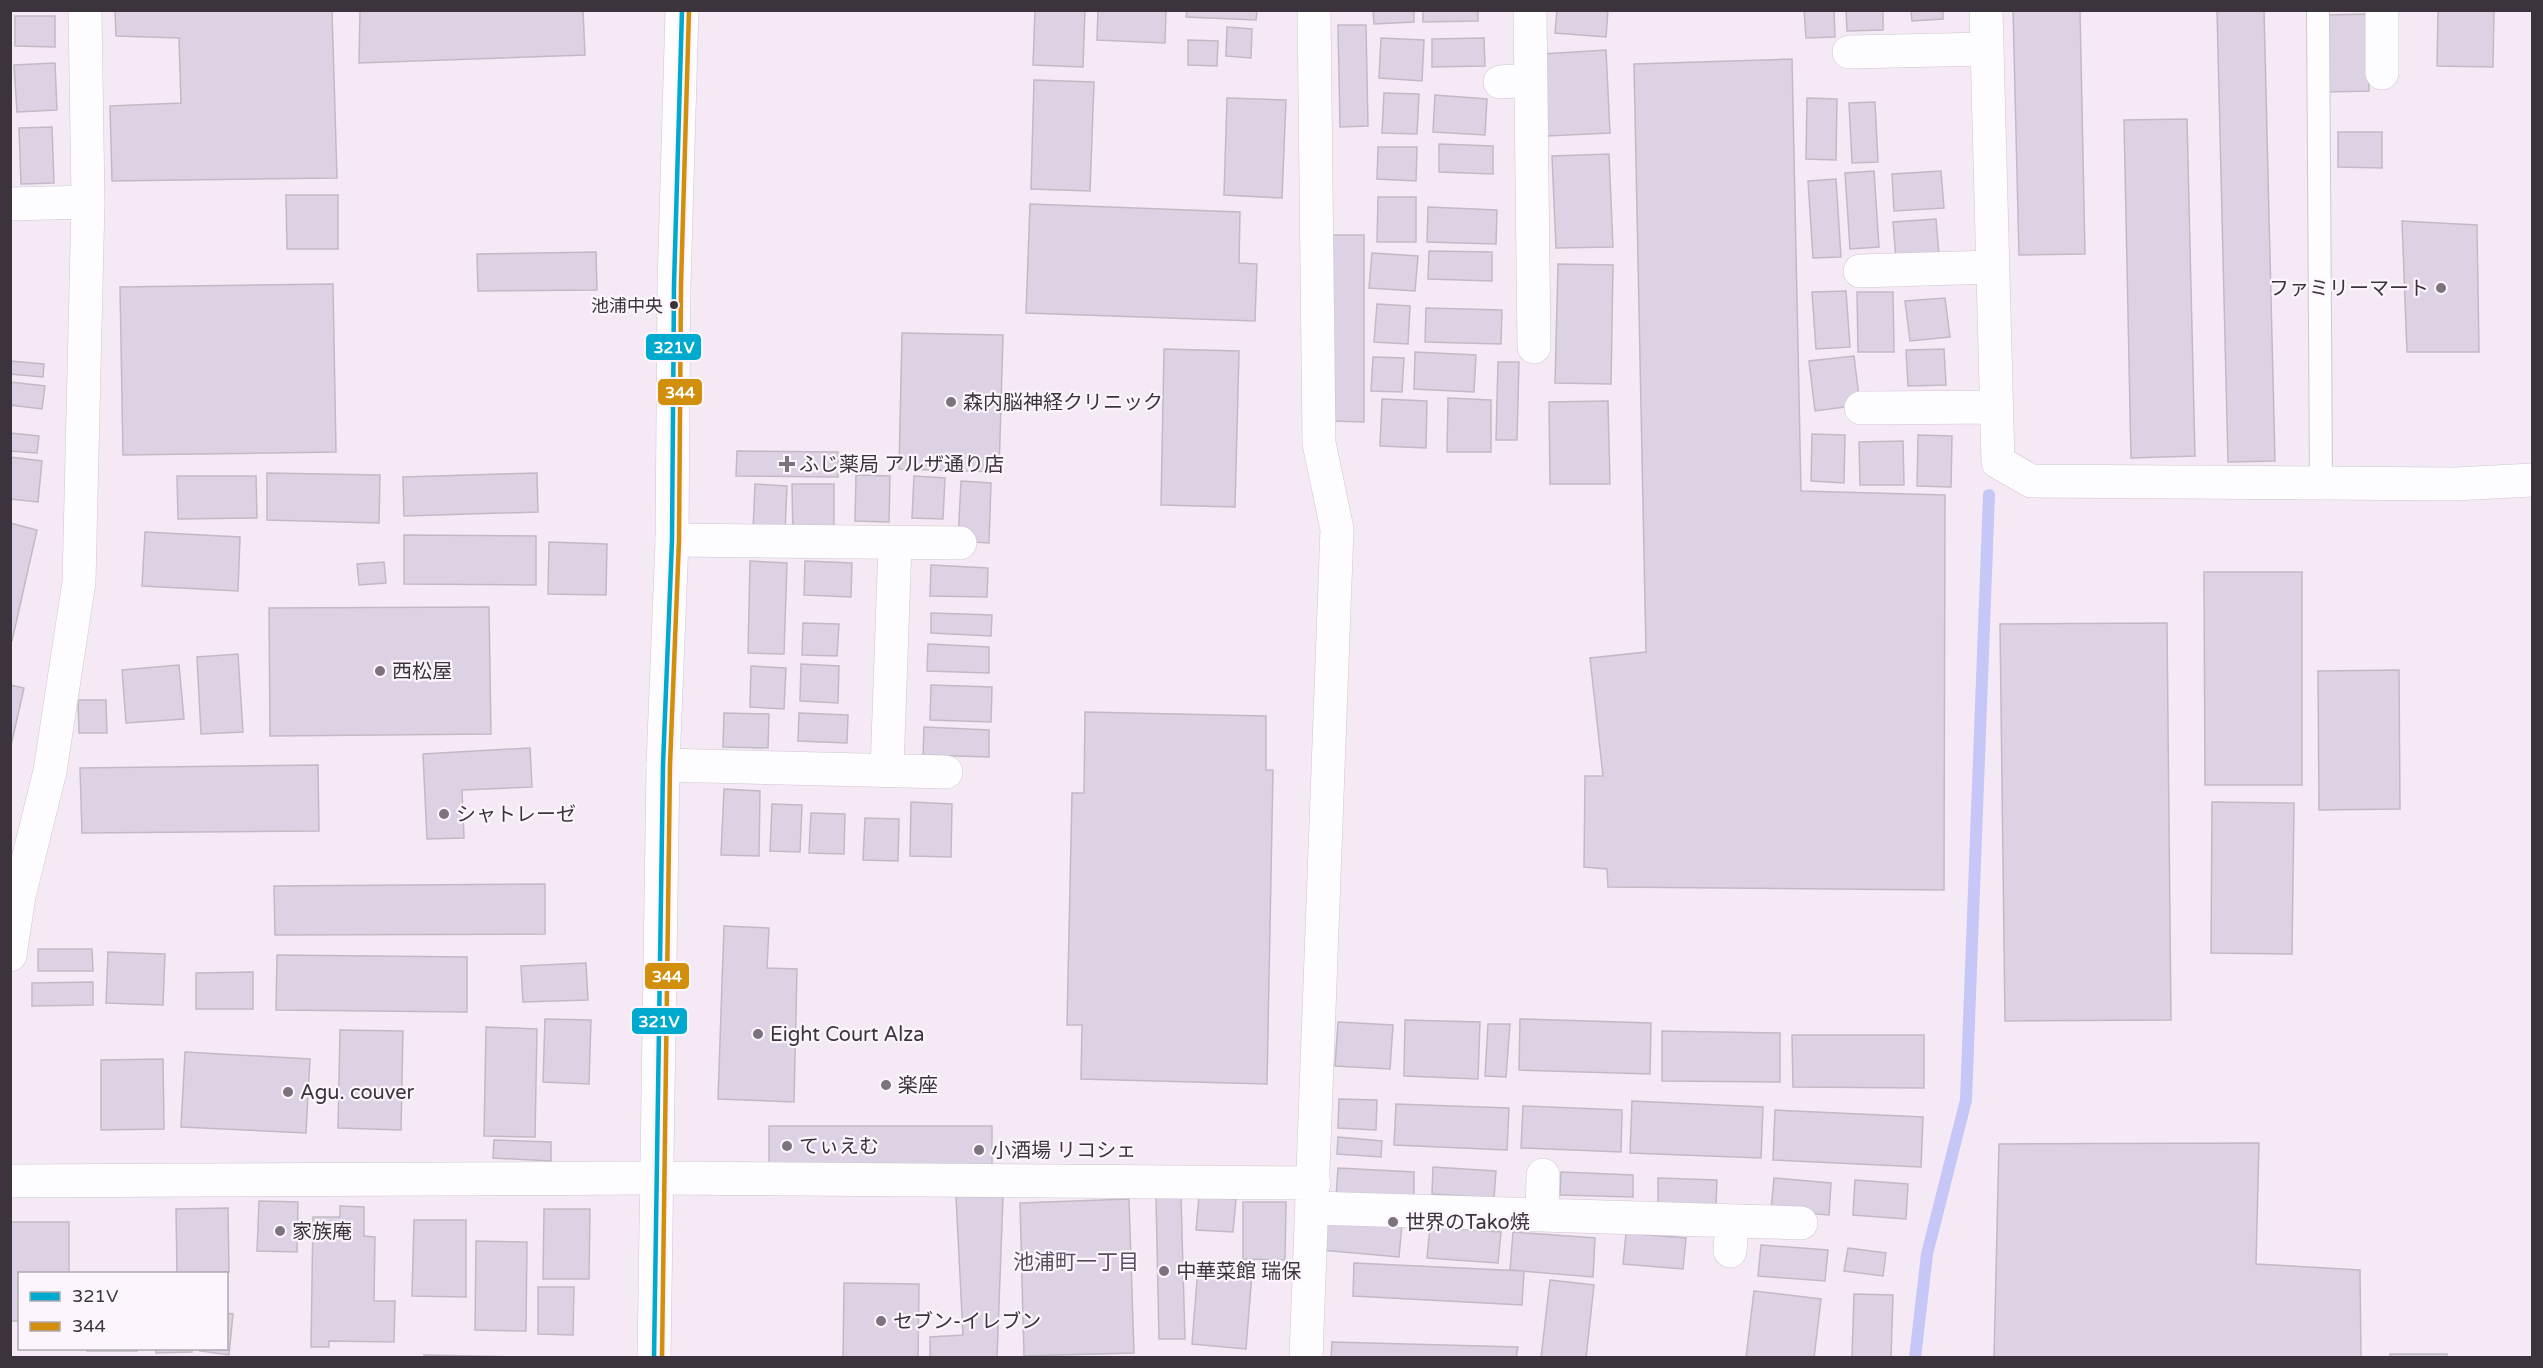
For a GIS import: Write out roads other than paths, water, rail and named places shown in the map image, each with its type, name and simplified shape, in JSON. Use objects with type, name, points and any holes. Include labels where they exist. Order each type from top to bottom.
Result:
[{"type":"street","points":[[10,955],[19,896],[50,771],[79,582],[88,202],[85,10]]},
{"type":"street","points":[[654,1358],[663,765],[672,540],[674,285],[682,10]]},
{"type":"street","points":[[1306,1358],[1314,1196],[1337,529],[1319,443],[1314,10]]},
{"type":"street","points":[[1530,10],[1515,81],[1520,288],[1534,347]]},
{"type":"street","points":[[1986,10],[1998,462],[2031,481],[2455,484],[2532,480]]},
{"type":"street","points":[[2382,10],[2382,73]]},
{"type":"street","points":[[1849,52],[1987,49]]},
{"type":"street","points":[[10,204],[88,202]]},
{"type":"street","points":[[1860,271],[1992,267]]},
{"type":"street","points":[[1862,408],[1996,407]]},
{"type":"street","points":[[672,540],[960,543]]},
{"type":"street","points":[[887,770],[896,544]]},
{"type":"street","points":[[663,765],[946,772]]},
{"type":"street","points":[[1542,1215],[1543,1175]]},
{"type":"street","points":[[10,1181],[656,1178],[1314,1196],[1542,1215],[1731,1236],[1801,1223]]},
{"type":"lane","points":[[2318,10],[2321,482]]},
{"type":"waterway","points":[[1915,1358],[1927,1254],[1966,1100],[1989,495]]},
{"type":"place","name":"ファミリーマート","points":[[2441,288]]},
{"type":"place","name":"池浦中央","points":[[674,305]]},
{"type":"place","name":"森内脳神経クリニック","points":[[951,402]]},
{"type":"place","name":"ふじ薬局 アルザ通り店","points":[[787,464]]},
{"type":"place","name":"西松屋","points":[[380,671]]},
{"type":"place","name":"シャトレーゼ","points":[[444,814]]},
{"type":"place","name":"Eight Court Alza","points":[[758,1034]]},
{"type":"place","name":"楽座","points":[[886,1085]]},
{"type":"place","name":"Agu. couver","points":[[288,1092]]},
{"type":"place","name":"てぃえむ","points":[[787,1146]]},
{"type":"place","name":"小酒場 リコシェ","points":[[979,1150]]},
{"type":"place","name":"世界のTako焼","points":[[1393,1222]]},
{"type":"place","name":"家族庵","points":[[280,1231]]},
{"type":"place","name":"中華菜館 瑞保","points":[[1164,1271]]},
{"type":"place","name":"セブン-イレブン","points":[[881,1321]]},
{"type":"district","name":"池浦町一丁目","points":[[1076,1262]]}]
